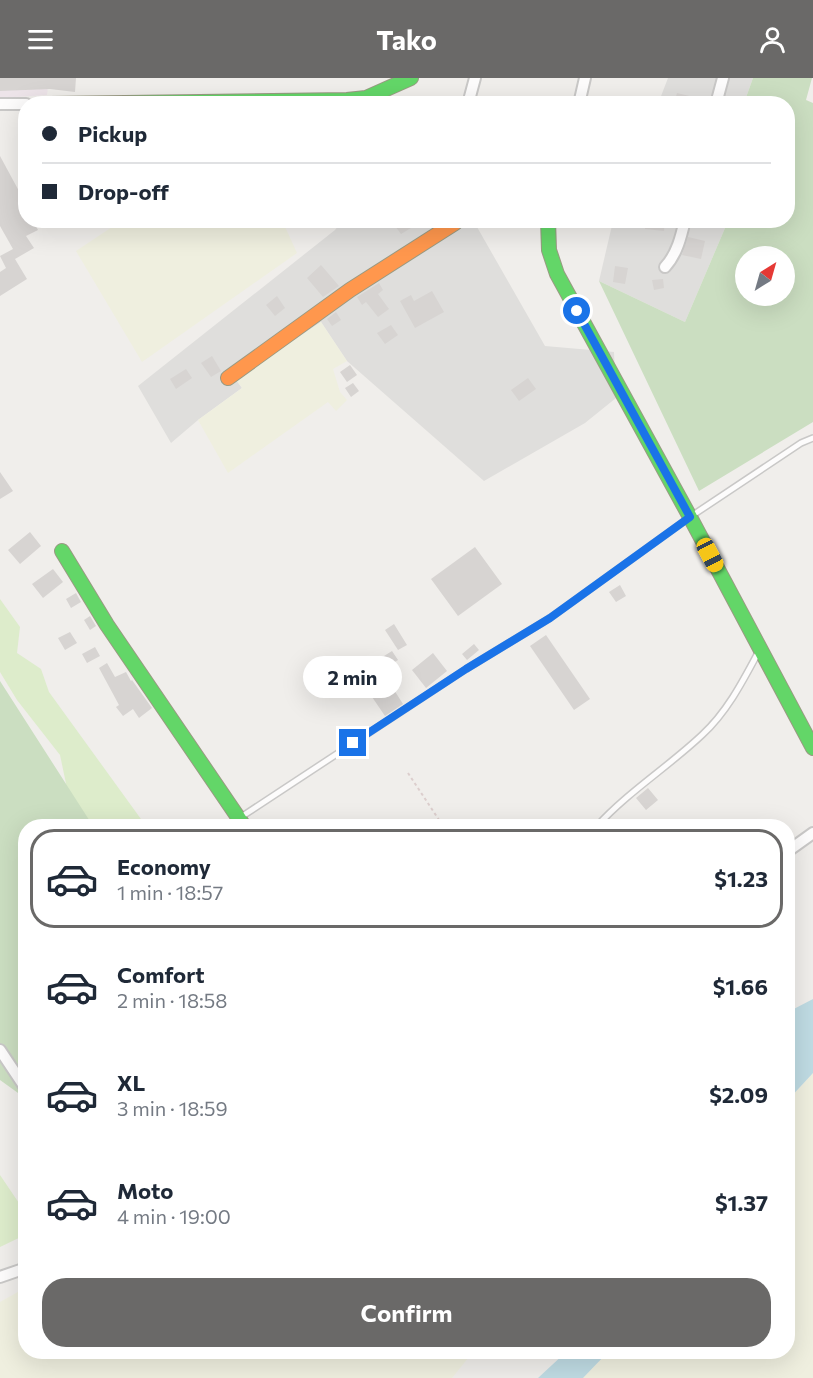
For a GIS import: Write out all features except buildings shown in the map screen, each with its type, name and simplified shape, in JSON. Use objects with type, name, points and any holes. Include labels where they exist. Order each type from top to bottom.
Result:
[{"type":"street","points":[[370,96],[411,78]]},
{"type":"street","points":[[470,96],[475,78]]},
{"type":"street","points":[[581,96],[585,78]]},
{"type":"street","points":[[718,96],[723,78]]},
{"type":"street","points":[[0,104],[18,104]]},
{"type":"street","points":[[228,378],[350,290],[446,228]]},
{"type":"street","points":[[548,228],[549,250],[557,274],[813,748]]},
{"type":"street","points":[[665,267],[672,260],[679,245],[683,228]]},
{"type":"street","points":[[62,551],[139,673],[240,819]]},
{"type":"street","points":[[795,846],[813,833]]},
{"type":"street","points":[[0,1050],[18,1077]]},
{"type":"street","points":[[0,1277],[18,1271]]},
{"type":"lane","points":[[246,819],[466,669],[550,618],[690,517],[801,443],[813,438]]},
{"type":"lane","points":[[604,819],[702,735],[731,700],[760,650]]},
{"type":"path","points":[[408,773],[438,819]]},
{"type":"shaded area","points":[[0,78],[49,78],[47,95],[0,98]]},
{"type":"shaded area","points":[[668,78],[753,78],[747,96],[661,96]]},
{"type":"shaded area","points":[[337,228],[478,228],[545,346],[614,352],[616,398],[585,423],[484,481],[347,361],[321,322],[236,380],[242,388],[171,443],[138,386]]},
{"type":"shaded area","points":[[611,228],[725,228],[685,322],[599,281]]},
{"type":"green space","points":[[753,78],[812,78],[806,100],[813,103],[813,422],[699,491],[599,281],[685,322],[725,228],[795,228],[795,96],[747,96]]},
{"type":"green space","points":[[110,228],[286,228],[297,253],[142,362],[76,251]]},
{"type":"green space","points":[[321,322],[347,361],[333,369],[340,392],[347,400],[336,411],[328,402],[228,473],[198,420],[242,388],[236,379]]},
{"type":"green space","points":[[0,599],[20,627],[17,653],[41,669],[49,692],[141,819],[83,819],[68,793],[60,755],[17,700],[0,672]]},
{"type":"green space","points":[[0,681],[89,819],[18,819],[18,1093],[0,1080]]},
{"type":"green space","points":[[813,1073],[813,1378],[583,1378],[601,1359],[795,1359],[795,1092]]},
{"type":"green space","points":[[0,1175],[18,1202],[18,1238],[0,1247]]},
{"type":"green space","points":[[18,1292],[18,1359],[467,1359],[452,1378],[0,1378],[0,1302]]},
{"type":"water","points":[[813,999],[813,1073],[795,1092],[795,1008]]},
{"type":"water","points":[[558,1359],[601,1359],[583,1378],[538,1378]]},
{"type":"traffic: fast","points":[[370,96],[411,78]]},
{"type":"traffic: fast","points":[[548,228],[549,250],[557,274],[813,748]]},
{"type":"traffic: fast","points":[[62,551],[107,625],[239,819]]},
{"type":"traffic: slow","points":[[228,378],[350,290],[447,228]]},
{"type":"route","points":[[353,743],[466,669],[550,618],[690,517],[577,311]]}]
